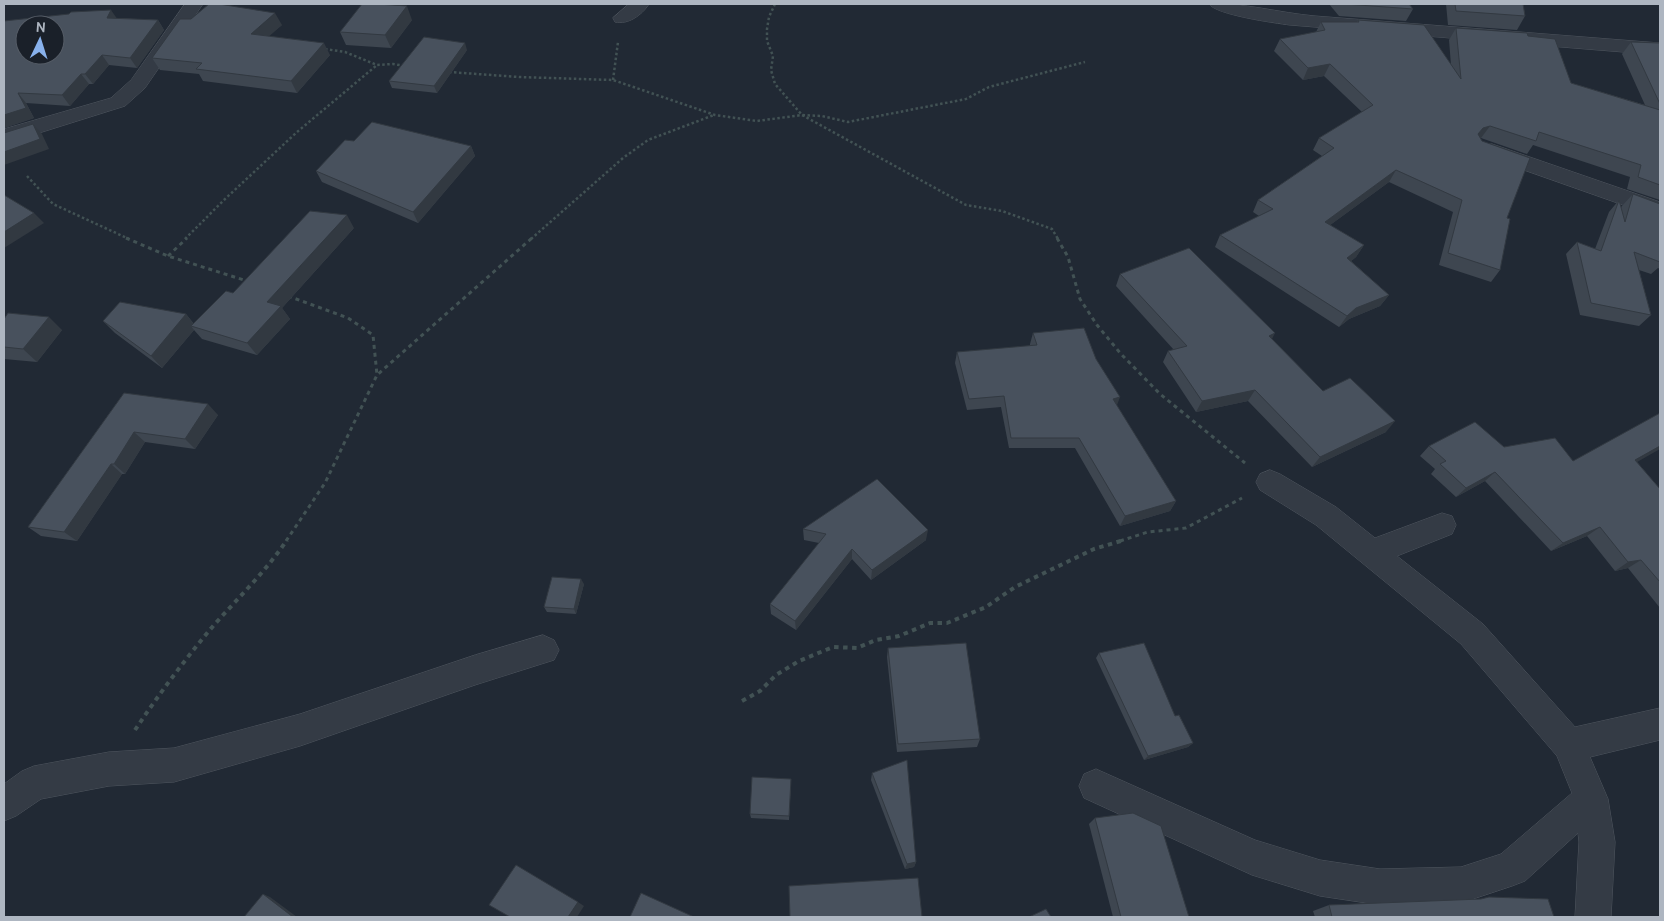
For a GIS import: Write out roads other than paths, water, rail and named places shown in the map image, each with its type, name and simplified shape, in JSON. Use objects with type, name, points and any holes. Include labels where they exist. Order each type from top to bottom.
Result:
[{"type":"street","points":[[4,137],[18,131],[118,102],[138,84],[194,4]]},
{"type":"street","points":[[622,18],[640,4]]},
{"type":"street","points":[[1218,4],[1236,10],[1285,18],[1424,28],[1580,44],[1660,49]]},
{"type":"street","points":[[1482,147],[1660,210]]},
{"type":"street","points":[[1270,482],[1326,516],[1472,634],[1569,745],[1590,799],[1597,842],[1593,917]]},
{"type":"street","points":[[1371,553],[1442,525]]},
{"type":"street","points":[[4,804],[34,783],[109,769],[174,765],[300,730],[475,670],[543,650]]},
{"type":"street","points":[[1569,745],[1660,724]]},
{"type":"street","points":[[1096,786],[1252,857],[1320,878],[1380,887],[1461,885],[1512,868],[1590,799]]}]
